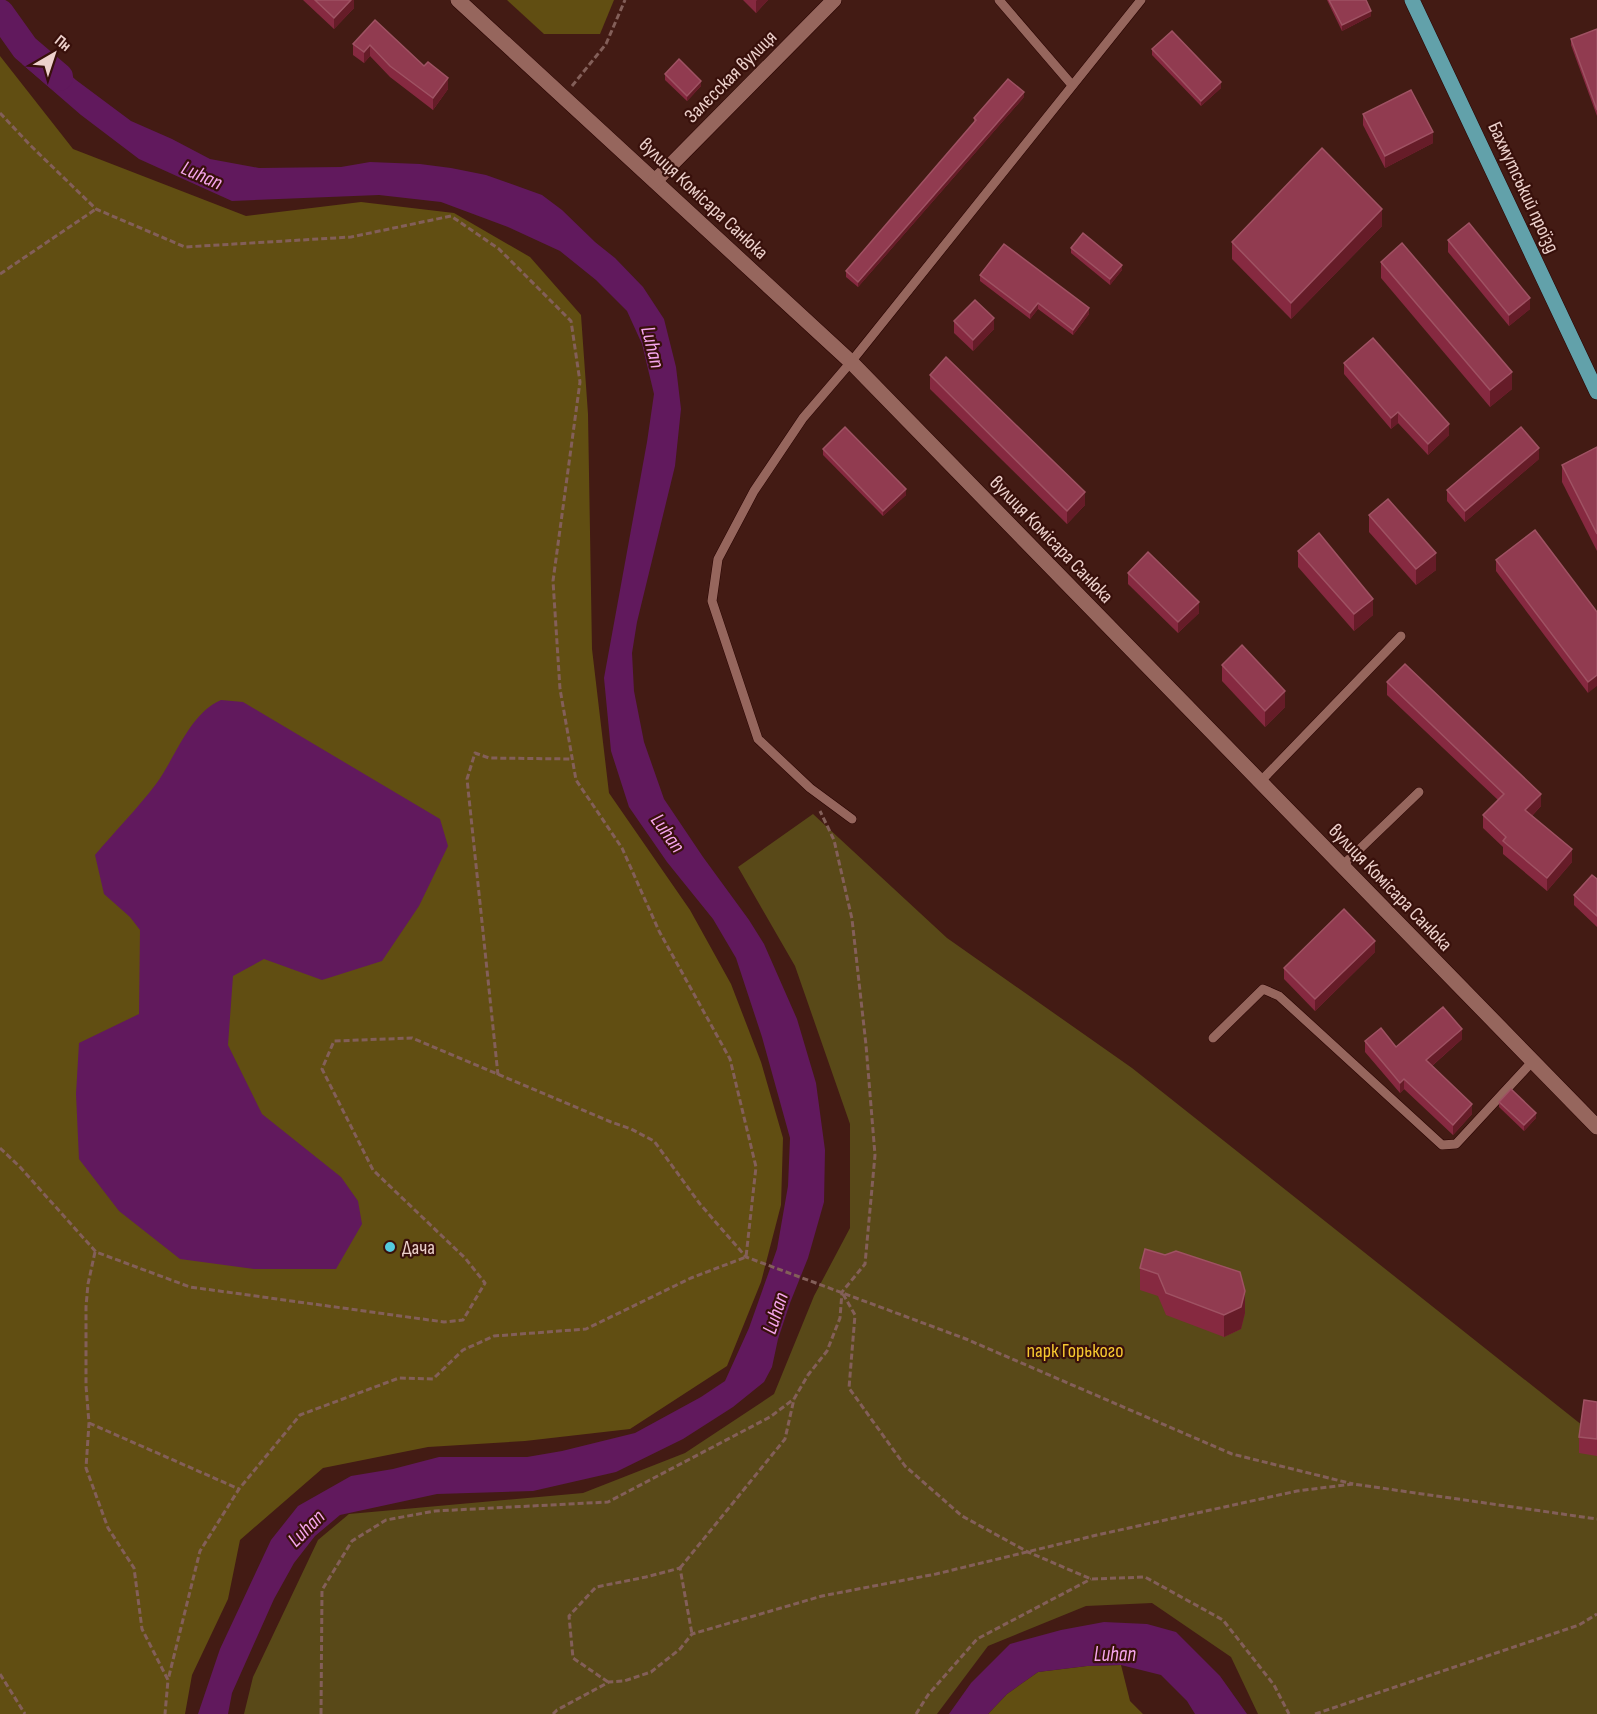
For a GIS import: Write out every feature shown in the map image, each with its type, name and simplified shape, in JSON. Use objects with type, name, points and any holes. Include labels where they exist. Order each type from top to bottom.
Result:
[{"type":"main road","name":"Бахмутський проїзд","points":[[1412,0],[1597,392]]},
{"type":"street","name":"вулиця Комісара Санюка","points":[[458,0],[851,362],[1597,1127]]},
{"type":"street","name":"Залєсская вулиця","points":[[655,181],[834,0]]},
{"type":"lane","points":[[999,0],[1072,85]]},
{"type":"lane","points":[[852,819],[810,788],[758,739],[712,601],[718,559],[754,491],[803,418],[851,362],[1141,0]]},
{"type":"lane","points":[[1260,782],[1401,636]]},
{"type":"lane","points":[[1342,866],[1419,792]]},
{"type":"lane","points":[[1213,1038],[1263,989],[1279,996],[1442,1145],[1456,1144],[1532,1062]]},
{"type":"path","points":[[564,97],[606,44],[625,0]]},
{"type":"path","points":[[0,113],[96,209],[185,247],[351,237],[451,216],[499,249],[571,321],[579,382],[553,581],[560,689],[572,759],[576,780],[622,848],[659,930],[730,1059],[756,1167],[746,1257]]},
{"type":"path","points":[[0,274],[96,209]]},
{"type":"path","points":[[498,1075],[467,779],[475,753],[489,758],[572,759]]},
{"type":"path","points":[[609,1683],[573,1658],[569,1616],[596,1587],[680,1568],[784,1439],[794,1399],[808,1375],[827,1351],[840,1318],[842,1292],[865,1264],[875,1155],[852,919],[834,840],[810,788]]},
{"type":"path","points":[[0,1148],[96,1252],[190,1287],[444,1322],[463,1320],[485,1283],[465,1258],[373,1170],[321,1069],[334,1041],[412,1038],[631,1129],[654,1142],[700,1204],[746,1257],[966,1339],[1233,1454],[1353,1484],[1597,1519]]},
{"type":"path","points":[[96,1252],[88,1284],[86,1307],[86,1386],[89,1423],[86,1468],[108,1528],[134,1568],[142,1629],[168,1680]]},
{"type":"path","points":[[165,1714],[168,1680],[200,1551],[239,1489],[300,1414],[399,1378],[434,1379],[463,1350],[494,1336],[586,1329],[691,1278],[746,1257]]},
{"type":"path","points":[[842,1292],[855,1315],[849,1388],[905,1466],[962,1516],[1028,1552],[1091,1579],[1145,1577],[1223,1620],[1274,1685],[1289,1714]]},
{"type":"path","points":[[321,1714],[322,1590],[352,1541],[386,1520],[435,1511],[608,1502],[770,1417],[794,1399]]},
{"type":"path","points":[[89,1423],[239,1489]]},
{"type":"path","points":[[554,1714],[557,1710],[609,1683],[624,1681],[651,1672],[680,1648],[692,1634],[822,1596],[936,1574],[1097,1535],[1297,1491],[1353,1484]]},
{"type":"path","points":[[680,1568],[692,1634]]},
{"type":"path","points":[[916,1714],[928,1695],[977,1639],[1091,1579]]},
{"type":"path","points":[[1315,1714],[1579,1626],[1597,1614]]},
{"type":"path","points":[[0,1674],[25,1714]]},
{"type":"green space","name":"парк Горького","points":[[813,814],[947,938],[1132,1068],[1597,1437],[1597,1714],[1258,1714],[1231,1657],[1152,1603],[1086,1606],[988,1646],[937,1714],[244,1714],[253,1677],[318,1540],[349,1514],[583,1493],[685,1453],[774,1394],[814,1296],[850,1228],[850,1124],[795,966],[738,867]]},
{"type":"shaded area","points":[[507,0],[614,0],[600,34],[544,34]]},
{"type":"shaded area","points":[[0,56],[73,149],[246,216],[361,202],[454,213],[530,257],[581,315],[588,414],[592,649],[609,793],[690,910],[731,984],[761,1062],[783,1138],[781,1205],[761,1282],[727,1366],[630,1429],[525,1441],[428,1447],[323,1468],[240,1540],[228,1599],[192,1675],[185,1714],[0,1714]]},
{"type":"shaded area","points":[[1121,1665],[1130,1701],[1143,1714],[988,1714],[1007,1694],[1038,1672],[1087,1666]]},
{"type":"water","points":[[37,45],[76,80],[131,121],[210,159],[259,168],[341,167],[370,162],[420,164],[486,175],[542,195],[615,258],[643,287],[664,319],[676,367],[681,409],[675,466],[637,622],[632,653],[634,691],[644,742],[664,799],[764,944],[797,1019],[816,1083],[825,1150],[824,1202],[808,1258],[778,1339],[772,1367],[764,1382],[733,1407],[683,1439],[616,1472],[533,1491],[437,1494],[340,1515],[315,1536],[294,1563],[274,1599],[232,1693],[228,1714],[198,1714],[220,1649],[271,1540],[298,1506],[351,1476],[393,1469],[439,1457],[527,1457],[635,1433],[701,1397],[725,1381],[749,1328],[777,1249],[788,1186],[790,1138],[762,1037],[736,958],[713,919],[667,862],[629,807],[611,751],[604,678],[654,394],[642,344],[627,311],[596,280],[560,251],[508,227],[441,202],[379,195],[232,201],[139,159],[81,115],[22,64]]},
{"type":"water","points":[[221,700],[243,702],[440,819],[448,846],[419,906],[382,961],[322,980],[264,959],[233,976],[228,1045],[262,1114],[341,1177],[358,1201],[362,1224],[336,1269],[254,1269],[180,1259],[119,1211],[79,1159],[76,1094],[79,1043],[139,1014],[140,930],[130,917],[104,894],[95,855],[156,784],[200,715]]},
{"type":"water","points":[[1104,1622],[1147,1624],[1176,1632],[1220,1676],[1247,1714],[1195,1714],[1187,1701],[1161,1675],[1121,1665],[1087,1666],[1038,1672],[1007,1694],[988,1714],[949,1714],[971,1683],[1010,1644],[1061,1630]]},
{"type":"building","points":[[315,0],[351,0],[334,18]]},
{"type":"building","points":[[1329,0],[1366,0],[1371,11],[1342,25]]},
{"type":"building","points":[[375,20],[424,66],[428,62],[448,78],[433,98],[390,66],[370,45],[364,52],[353,44]]},
{"type":"building","points":[[1597,29],[1597,110],[1571,39]]},
{"type":"building","points":[[1172,31],[1221,82],[1201,101],[1152,49]]},
{"type":"building","points":[[679,59],[701,81],[687,96],[665,74]]},
{"type":"building","points":[[1008,79],[1024,92],[858,282],[846,271],[976,120],[974,118]]},
{"type":"building","points":[[1411,90],[1433,132],[1385,156],[1363,114]]},
{"type":"building","points":[[1322,148],[1382,209],[1291,303],[1232,242]]},
{"type":"building","points":[[1469,223],[1530,298],[1509,315],[1448,240]]},
{"type":"building","points":[[1083,233],[1122,265],[1110,279],[1071,248]]},
{"type":"building","points":[[1402,243],[1512,372],[1490,390],[1381,262]]},
{"type":"building","points":[[1004,244],[1089,308],[1073,330],[1038,303],[1030,313],[980,275]]},
{"type":"building","points":[[975,300],[994,318],[973,340],[954,321]]},
{"type":"building","points":[[1373,338],[1449,424],[1428,444],[1398,412],[1391,418],[1344,363]]},
{"type":"building","points":[[946,357],[1085,492],[1067,511],[930,375]]},
{"type":"building","points":[[845,427],[906,489],[883,511],[823,449]]},
{"type":"building","points":[[1521,427],[1539,448],[1465,511],[1447,490]]},
{"type":"building","points":[[1597,447],[1597,534],[1562,465]]},
{"type":"building","points":[[1388,499],[1436,553],[1416,569],[1369,515]]},
{"type":"building","points":[[1535,530],[1597,612],[1597,675],[1588,682],[1496,560]]},
{"type":"building","points":[[1319,533],[1373,599],[1354,614],[1298,551]]},
{"type":"building","points":[[1148,552],[1199,602],[1178,622],[1128,573]]},
{"type":"building","points":[[1242,645],[1285,691],[1265,711],[1222,665]]},
{"type":"building","points":[[1405,664],[1541,794],[1525,810],[1572,849],[1547,878],[1503,841],[1506,837],[1483,815],[1504,794],[1387,682]]},
{"type":"building","points":[[1592,875],[1597,879],[1597,916],[1574,895]]},
{"type":"building","points":[[1344,909],[1375,941],[1315,999],[1284,968]]},
{"type":"building","points":[[1443,1007],[1462,1029],[1426,1060],[1472,1104],[1453,1125],[1404,1079],[1400,1083],[1365,1041],[1381,1028],[1396,1047]]},
{"type":"building","points":[[1511,1089],[1536,1113],[1524,1125],[1499,1102]]},
{"type":"building","points":[[1145,1249],[1165,1255],[1176,1251],[1240,1272],[1245,1291],[1241,1307],[1224,1315],[1166,1293],[1158,1274],[1140,1268]]},
{"type":"building","points":[[1584,1400],[1597,1402],[1597,1439],[1579,1437]]},
{"type":"waterway","name":"Luhan","points":[[0,13],[25,48],[59,77]]},
{"type":"place","name":"Дача","points":[[390,1247]]}]
